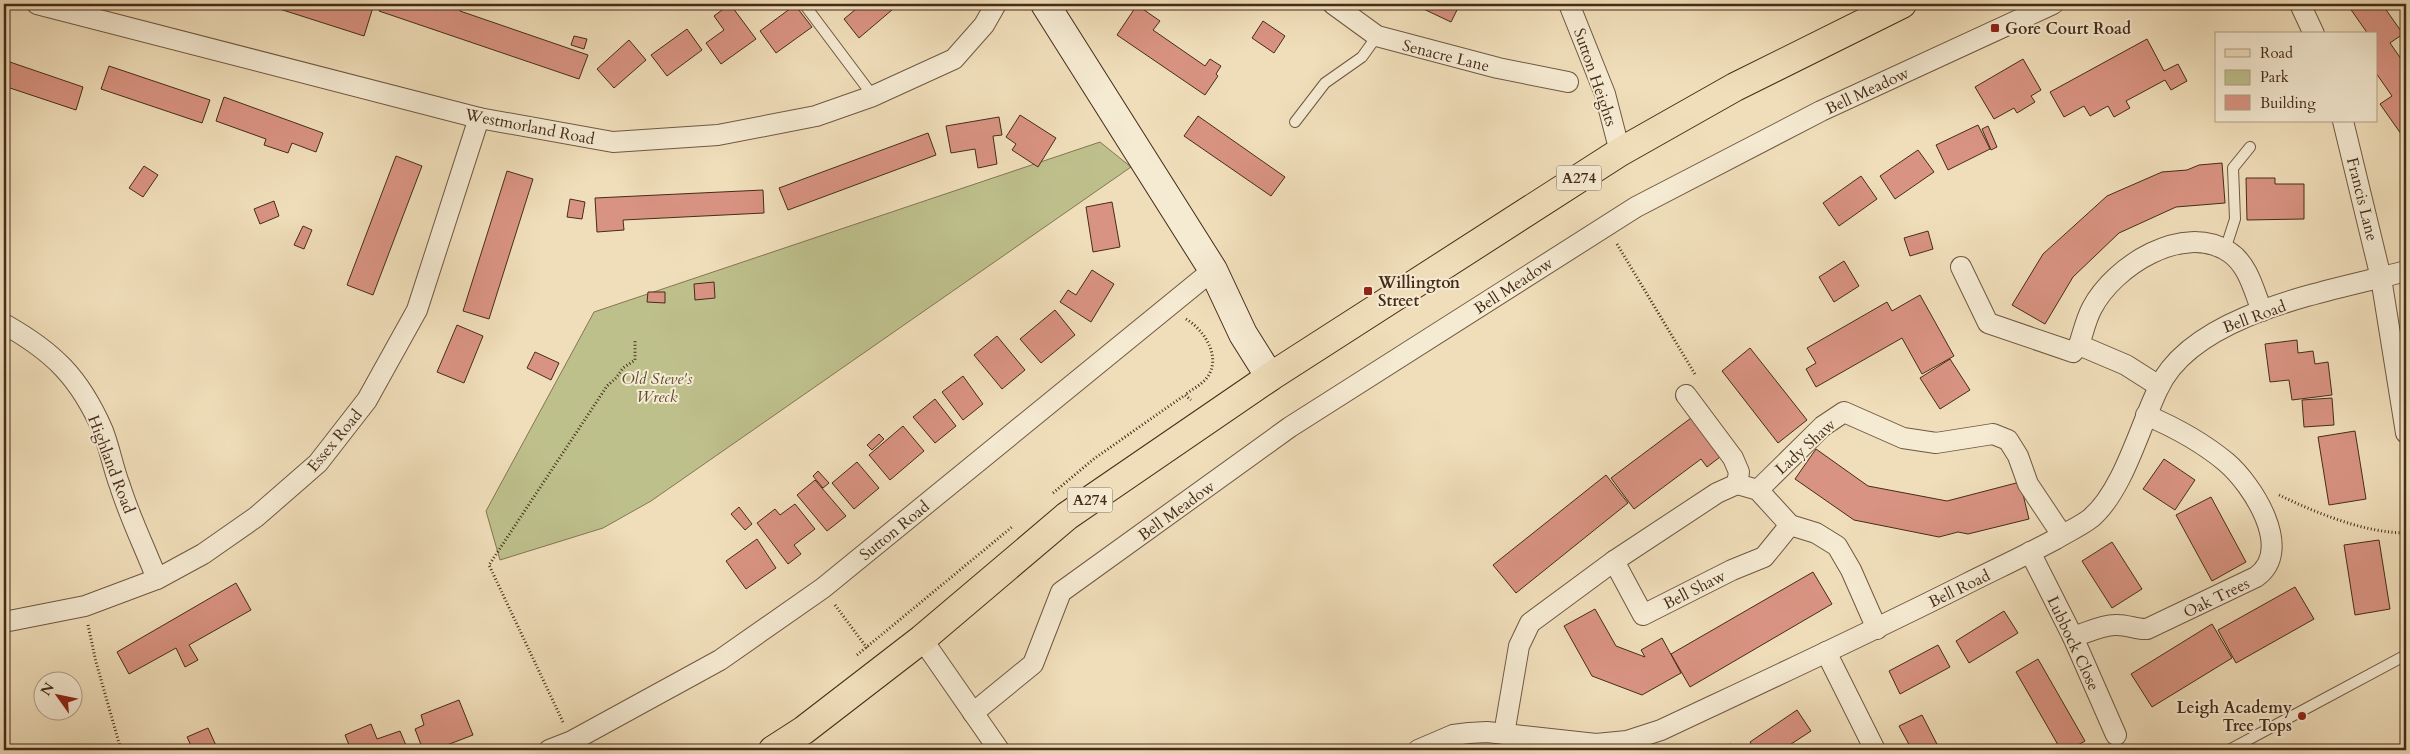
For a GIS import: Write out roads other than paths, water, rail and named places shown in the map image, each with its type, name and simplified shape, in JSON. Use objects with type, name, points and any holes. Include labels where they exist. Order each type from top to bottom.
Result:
[{"type":"main road","name":"A274","points":[[773,750],[804,730],[922,639],[1067,516],[1209,417],[1620,152],[1735,87],[1874,13],[1902,4]]},
{"type":"street","name":"Westmorland Road","points":[[37,4],[478,118],[613,142],[718,135],[816,116],[873,96],[954,59],[984,25],[996,4]]},
{"type":"street","points":[[1045,4],[1213,270],[1243,334],[1270,377]]},
{"type":"street","name":"Senacre Lane","points":[[1333,4],[1378,36],[1489,66],[1568,82]]},
{"type":"street","name":"Sutton Heights","points":[[1569,4],[1605,94],[1620,152]]},
{"type":"street","name":"Bell Meadow","points":[[973,713],[1033,664],[1061,592],[1290,427],[1636,207],[1821,111],[2053,4]]},
{"type":"street","points":[[2300,4],[2313,32]]},
{"type":"street","name":"Essex Road","points":[[4,622],[84,606],[157,579],[203,554],[256,517],[318,463],[367,400],[417,310],[478,118]]},
{"type":"street","name":"Francis Lane","points":[[2343,122],[2381,278],[2406,433]]},
{"type":"street","points":[[1961,267],[1988,323],[2073,352],[2079,345],[2092,308],[2117,275],[2152,252],[2180,244],[2204,241],[2230,252],[2248,274],[2262,312]]},
{"type":"street","name":"Sutton Road","points":[[549,750],[572,741],[720,660],[823,588],[1213,270]]},
{"type":"street","name":"Bell Road","points":[[1418,750],[1456,743],[1487,732],[1596,744],[1628,745],[1877,629],[2030,552],[2092,517],[2111,493],[2126,466],[2159,386],[2178,360],[2203,338],[2218,329],[2262,312],[2406,271]]},
{"type":"street","name":"Highland Road","points":[[4,324],[34,341],[61,363],[81,388],[103,432],[120,487],[157,579]]},
{"type":"street","points":[[2079,345],[2126,365],[2159,386]]},
{"type":"street","points":[[1686,395],[1733,458],[1739,472],[1737,484]]},
{"type":"street","name":"Lady Shaw","points":[[1758,490],[1823,426],[1844,412],[1903,438],[1936,443],[1993,434],[2008,440],[2018,456],[2028,484],[2062,535]]},
{"type":"street","name":"Oak Trees","points":[[2073,637],[2113,625],[2124,625],[2137,630],[2147,629],[2264,572],[2273,551],[2271,528],[2248,487],[2227,463],[2204,445],[2146,415]]},
{"type":"street","points":[[1504,734],[1519,646],[1530,623],[1614,561],[1718,493],[1737,484],[1758,490],[1790,525],[1816,533],[1837,546],[1851,570],[1877,629]]},
{"type":"street","name":"Bell Shaw","points":[[1614,561],[1643,615],[1732,570],[1764,557],[1790,525]]},
{"type":"street","name":"Lubbock Close","points":[[2030,552],[2073,637],[2116,735]]},
{"type":"street","points":[[922,639],[999,750]]},
{"type":"street","points":[[1826,652],[1875,750]]},
{"type":"lane","points":[[804,4],[873,96]]},
{"type":"lane","points":[[1295,122],[1324,83],[1362,57],[1378,36]]},
{"type":"lane","points":[[2225,250],[2235,219],[2232,168],[2250,147]]},
{"type":"lane","points":[[2230,750],[2406,656]]},
{"type":"place","name":"Gore Court Road","points":[[1995,28]]},
{"type":"place","name":"Willington Street","points":[[1368,291]]},
{"type":"place","name":"Leigh Academy Tree Tops","points":[[2302,716]]},
{"type":"park label","name":"Old Steve's Wreck","points":[[657,387]]}]
